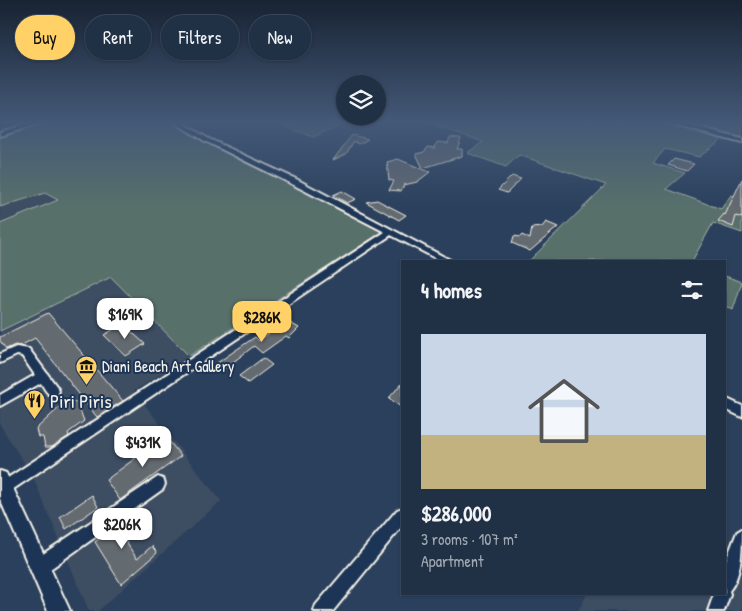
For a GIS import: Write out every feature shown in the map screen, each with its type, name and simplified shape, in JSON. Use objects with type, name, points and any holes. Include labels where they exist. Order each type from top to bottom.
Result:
[{"type":"main road","points":[[1,486],[40,566],[59,611]]},
{"type":"street","points":[[229,151],[293,181],[446,260]]},
{"type":"street","points":[[1,486],[390,232]]},
{"type":"street","points":[[0,359],[14,352],[22,351],[53,391]]},
{"type":"street","points":[[0,401],[42,376]]},
{"type":"street","points":[[726,404],[742,412]]},
{"type":"street","points":[[40,566],[158,484]]},
{"type":"street","points":[[322,611],[401,516]]},
{"type":"street","points":[[726,582],[742,537]]},
{"type":"street","points":[[716,611],[722,595]]},
{"type":"shaded area","points":[[45,193],[58,200],[0,224],[0,207]]},
{"type":"shaded area","points":[[111,277],[189,356],[134,391],[221,501],[98,611],[89,611],[33,477],[0,425],[0,331]]},
{"type":"shaded area","points":[[726,566],[742,577],[742,611],[578,611],[586,595],[726,595]]},
{"type":"green space","points":[[0,151],[224,151],[382,232],[189,356],[111,277],[0,331],[0,224],[58,200],[45,193],[0,207]]},
{"type":"green space","points":[[471,151],[664,151],[653,163],[685,173],[666,189],[721,209],[731,195],[742,198],[742,233],[713,223],[693,260],[530,260],[606,185],[519,155],[506,167],[467,153]]},
{"type":"green space","points":[[671,151],[707,151],[699,157]]},
{"type":"green space","points":[[726,276],[742,282],[733,310],[726,306]]},
{"type":"building","points":[[340,151],[348,151],[346,154],[333,160]]},
{"type":"building","points":[[462,151],[462,156],[423,168],[416,154]]},
{"type":"building","points":[[398,159],[430,172],[417,182],[404,185],[401,191],[389,190],[394,181],[389,180],[387,162]]},
{"type":"building","points":[[674,159],[694,164],[687,171],[668,165]]},
{"type":"building","points":[[512,176],[521,179],[507,193],[498,190]]},
{"type":"building","points":[[742,179],[742,218],[736,216],[733,227],[718,221],[725,215]]},
{"type":"building","points":[[342,191],[356,199],[347,203],[333,195]]},
{"type":"building","points":[[377,200],[406,215],[399,220],[366,202]]},
{"type":"building","points":[[546,222],[558,227],[530,251],[512,243],[514,236],[520,237],[522,235],[530,239],[532,228],[542,227]]},
{"type":"building","points":[[48,313],[123,401],[97,417],[35,338],[20,346],[15,345],[6,349],[0,341],[0,337]]},
{"type":"building","points":[[285,320],[299,328],[289,338],[286,336],[262,353],[254,346],[224,369],[217,363],[255,337],[259,341]]},
{"type":"building","points":[[123,324],[145,344],[126,356],[104,335]]},
{"type":"building","points":[[263,358],[272,365],[248,383],[239,376]]},
{"type":"building","points":[[401,384],[401,407],[389,398]]},
{"type":"building","points":[[77,402],[84,421],[68,433],[69,436],[52,447],[45,447],[43,437],[38,437],[36,429],[63,404]]},
{"type":"building","points":[[165,436],[181,456],[120,500],[106,480]]},
{"type":"building","points":[[92,495],[98,507],[66,529],[60,517]]},
{"type":"building","points":[[132,513],[139,522],[122,536],[137,559],[152,546],[157,553],[121,584],[95,542]]},
{"type":"place","name":"Diani Beach Art Gallery","points":[[86,385]]},
{"type":"place","name":"Piri Piris","points":[[34,420]]}]
